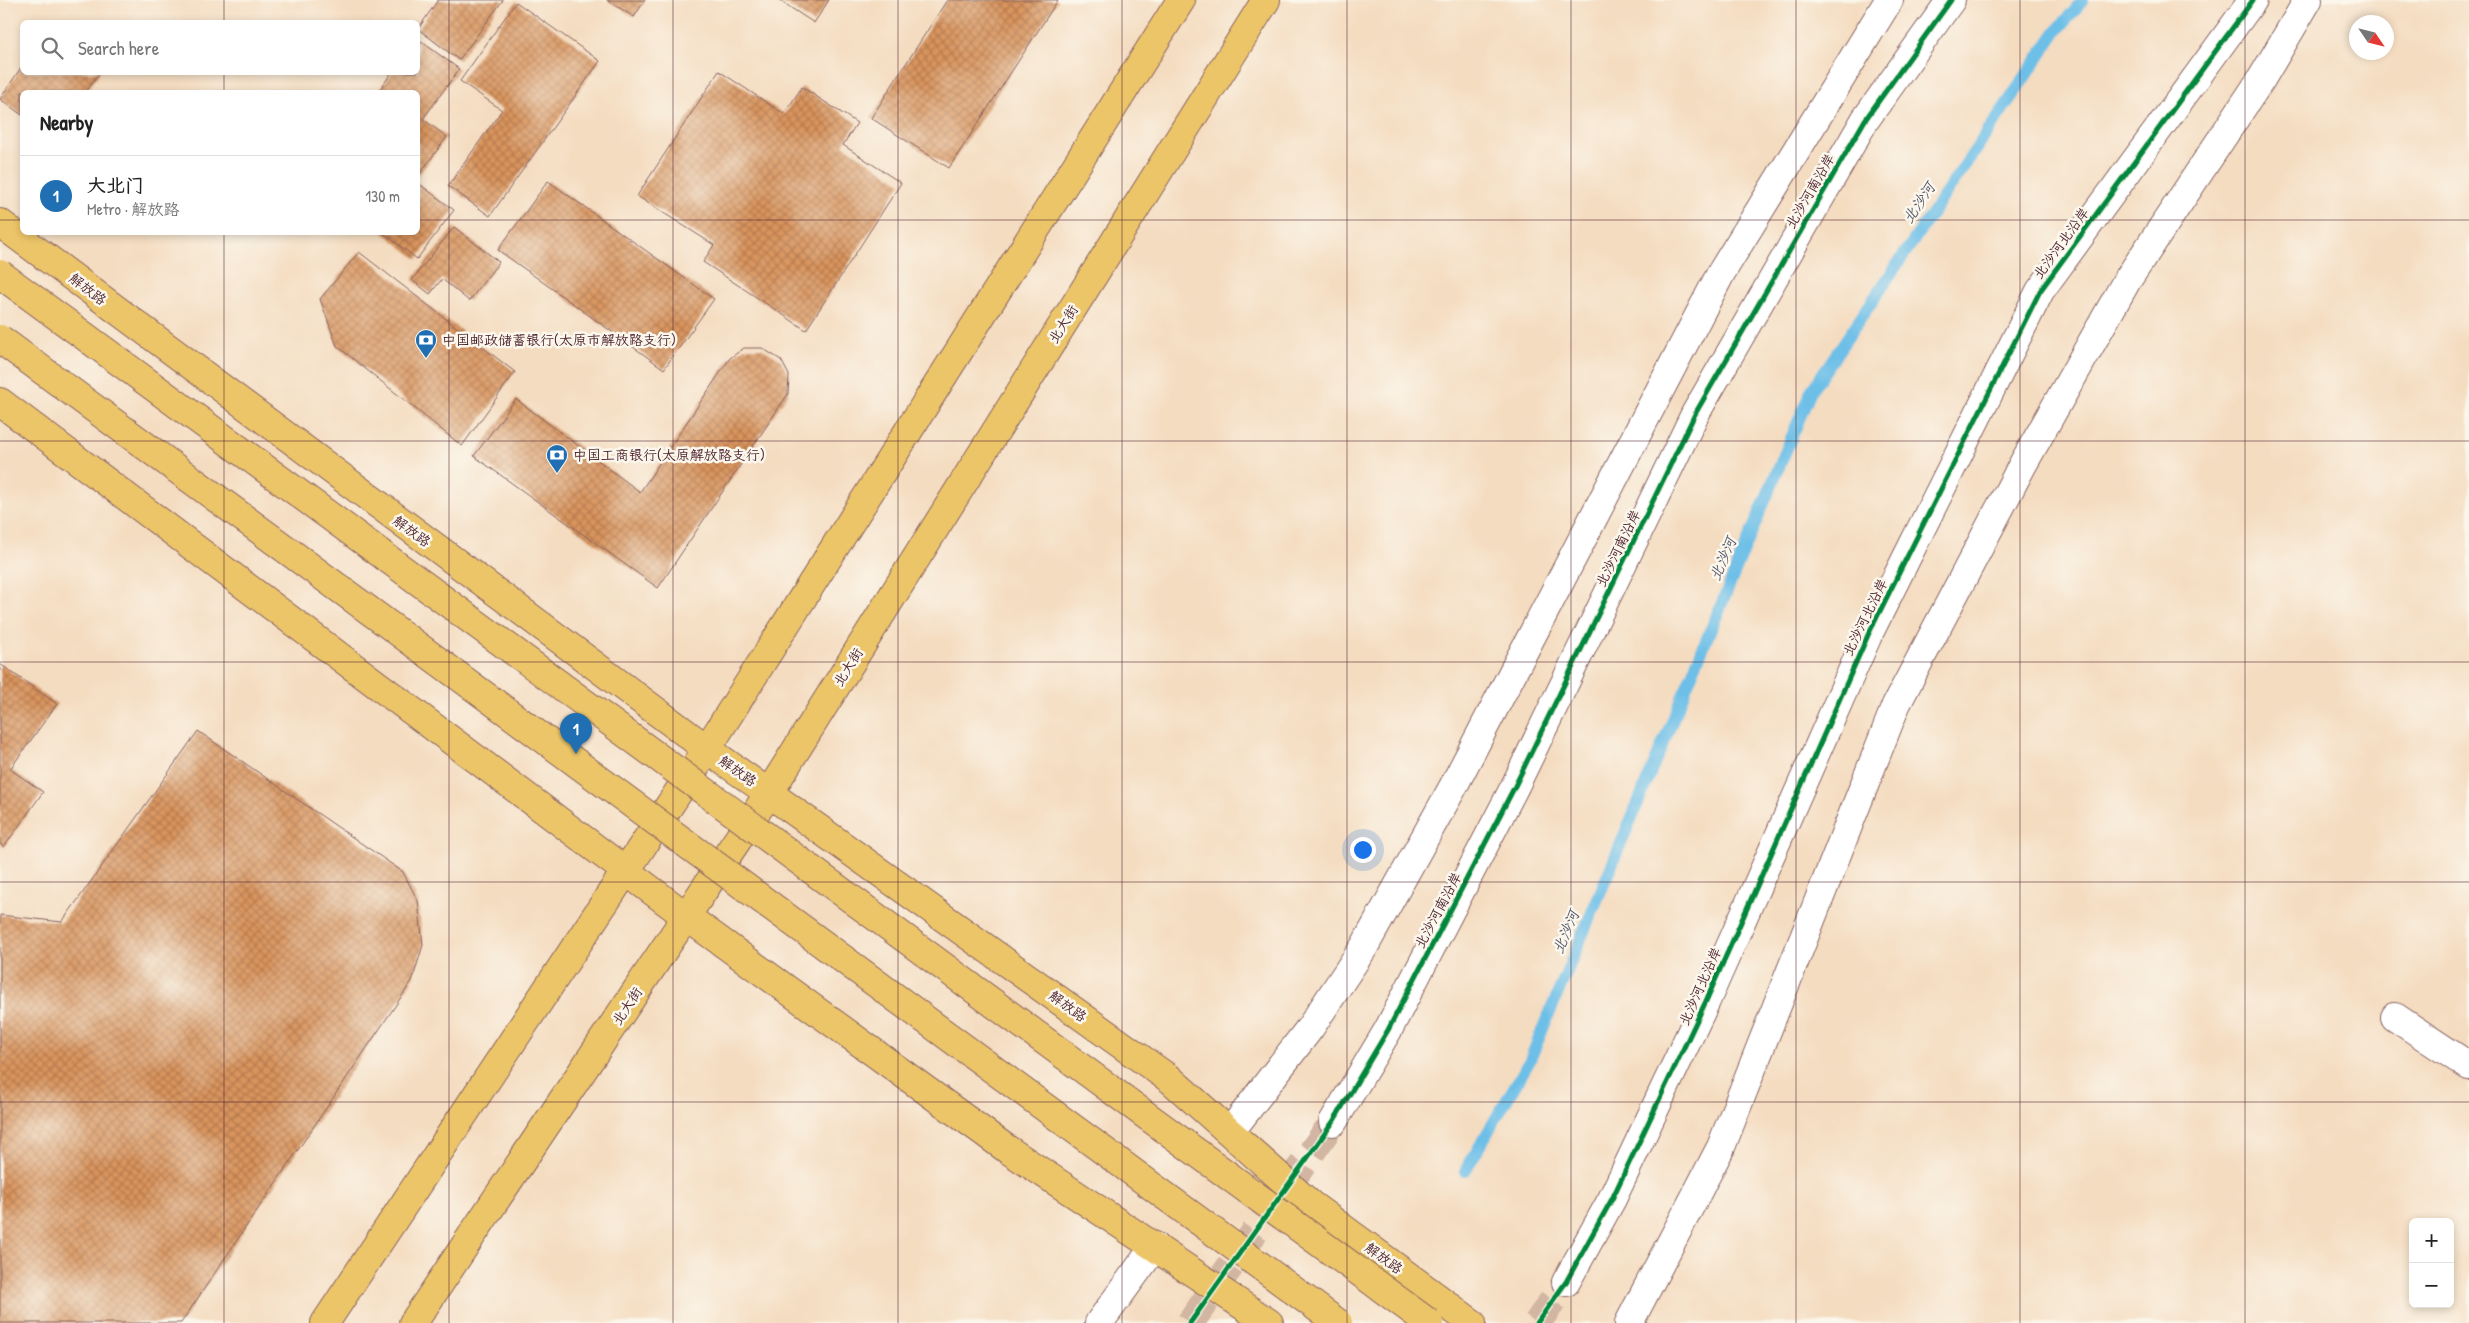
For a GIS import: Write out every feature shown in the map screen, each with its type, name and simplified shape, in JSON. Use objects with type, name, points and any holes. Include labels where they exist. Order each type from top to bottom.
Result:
[{"type":"main road","points":[[325,1323],[627,872],[707,749],[1181,0]]},
{"type":"main road","name":"北大街","points":[[413,1323],[769,793],[1266,0]]},
{"type":"main road","name":"解放路","points":[[0,223],[707,749],[1171,1080],[1310,1204],[1472,1323]]},
{"type":"main road","name":"解放路","points":[[0,274],[1428,1323]]},
{"type":"main road","points":[[0,339],[1338,1323]]},
{"type":"main road","points":[[0,402],[236,576],[687,917],[1007,1149],[1244,1304],[1269,1323]]},
{"type":"street","points":[[1230,1132],[1310,1028],[1364,947],[1453,787],[1721,273],[1889,0]]},
{"type":"street","name":"北沙河南沿岸","points":[[1333,1122],[1388,1030],[1514,788],[1695,414],[1864,120],[1951,0]]},
{"type":"street","name":"北沙河北沿岸","points":[[1566,1282],[1612,1199],[1706,1001],[1868,635],[2040,291],[2253,0]]},
{"type":"street","points":[[1629,1323],[1721,1147],[1896,705],[2023,464],[2126,282],[2262,78],[2308,0]]},
{"type":"street","points":[[2395,1017],[2469,1066]]},
{"type":"street","points":[[1099,1323],[1154,1246]]},
{"type":"building","points":[[438,0],[503,0],[459,60],[420,31],[420,26]]},
{"type":"building","points":[[607,0],[645,0],[634,17]]},
{"type":"building","points":[[779,0],[829,0],[814,23]]},
{"type":"building","points":[[947,0],[1058,0],[949,168],[871,118]]},
{"type":"building","points":[[516,2],[600,61],[490,216],[448,186],[502,110],[460,81]]},
{"type":"building","points":[[420,40],[459,69],[423,119],[447,137],[420,173],[420,90],[379,90],[390,75],[420,75]]},
{"type":"building","points":[[20,69],[20,75],[98,75],[87,90],[20,90],[20,114],[0,99]]},
{"type":"building","points":[[719,71],[784,114],[802,87],[857,123],[843,145],[901,183],[806,330],[703,262],[714,245],[637,196]]},
{"type":"building","points":[[548,181],[714,299],[664,369],[498,250]]},
{"type":"building","points":[[420,184],[454,210],[417,259],[386,235],[420,235]]},
{"type":"building","points":[[454,227],[499,262],[469,301],[442,279],[430,294],[412,280]]},
{"type":"building","name":"中国邮政储蓄银行(太原市解放路支行)","points":[[359,252],[515,372],[462,446],[337,346],[320,299]]},
{"type":"building","name":"中国工商银行(太原解放路支行)","points":[[744,348],[762,348],[781,360],[789,375],[788,394],[658,588],[474,456],[516,399],[640,492],[730,358]]},
{"type":"building","points":[[0,664],[57,704],[10,769],[43,792],[4,847],[0,844]]},
{"type":"building","points":[[198,731],[403,872],[418,901],[423,945],[412,981],[181,1323],[0,1323],[0,915],[62,922]]},
{"type":"waterway","name":"北沙河","points":[[1465,1171],[1529,1062],[1811,391],[2055,33],[2083,0]]},
{"type":"tunnel","points":[[1190,1323],[1333,1122]]},
{"type":"tunnel","points":[[1537,1323],[1566,1282]]},
{"type":"cycle path","points":[[1190,1323],[1333,1122],[1388,1030],[1514,788],[1695,414],[1865,120],[1951,0]]},
{"type":"cycle path","points":[[1537,1323],[1566,1282],[1612,1199],[1706,1001],[1868,635],[2040,291],[2253,0]]},
{"type":"place","name":"中国邮政储蓄银行(太原市解放路支行)","points":[[426,359]]},
{"type":"place","name":"中国工商银行(太原解放路支行)","points":[[557,474]]},
{"type":"place","name":"大北门","points":[[576,754]]}]
